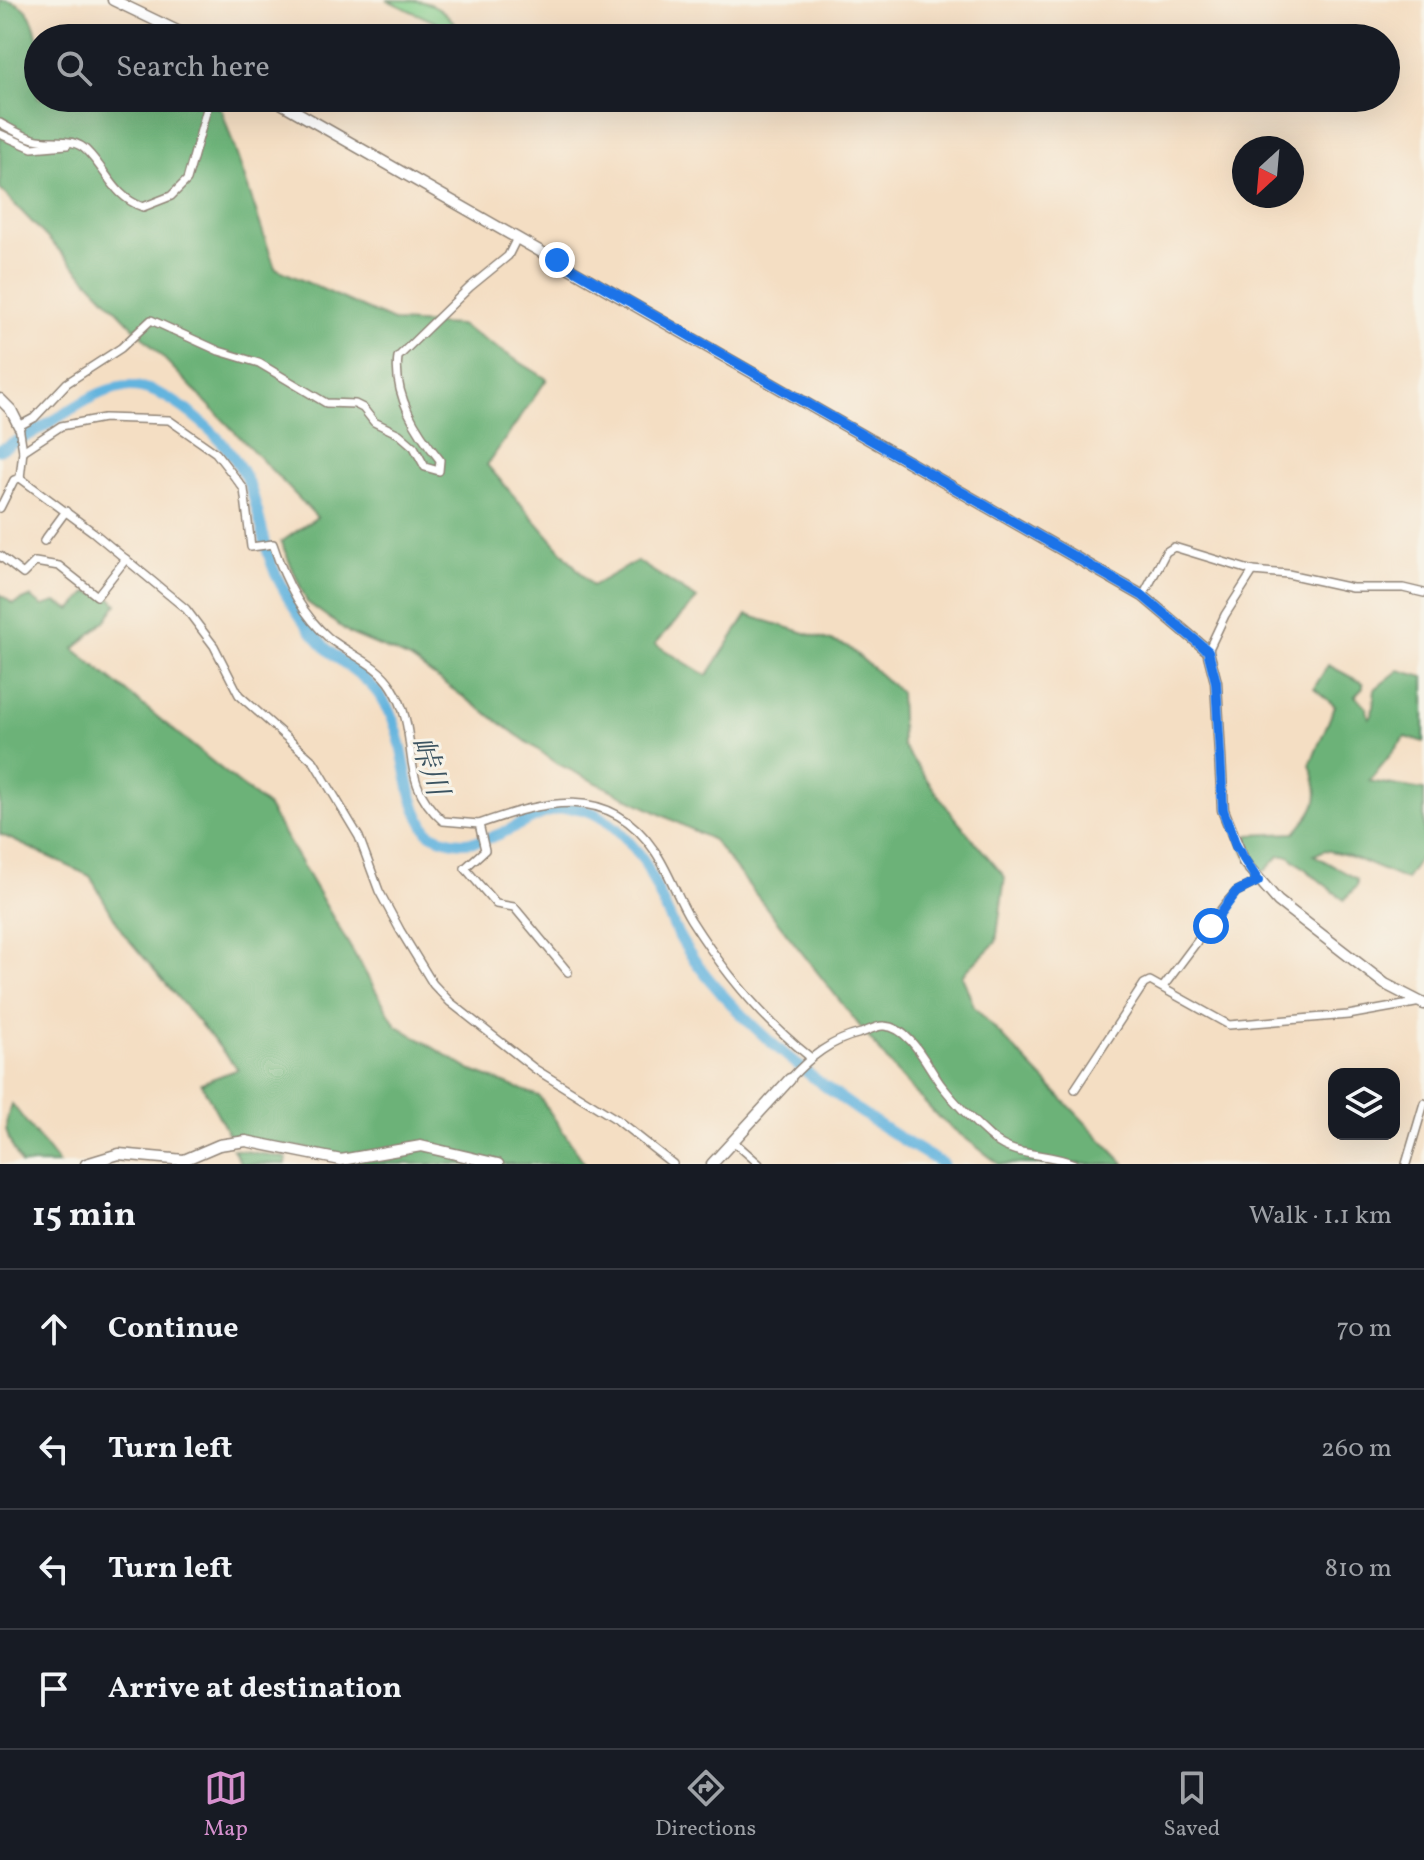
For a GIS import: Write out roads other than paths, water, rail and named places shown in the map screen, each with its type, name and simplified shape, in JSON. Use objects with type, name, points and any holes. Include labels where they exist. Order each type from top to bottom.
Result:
[{"type":"street","points":[[113,0],[163,24]]},
{"type":"street","points":[[0,123],[37,141],[77,143],[87,150],[115,190],[130,203],[143,207],[171,196],[187,180],[206,112]]},
{"type":"street","points":[[296,112],[1143,596],[1208,651],[1216,682],[1223,810],[1236,846],[1258,881],[1385,984],[1422,1003]]},
{"type":"street","points":[[0,134],[32,148],[77,143]]},
{"type":"street","points":[[20,428],[34,418],[67,383],[121,348],[147,321],[158,321],[219,351],[259,363],[326,403],[355,404],[363,408],[374,422],[399,434],[414,447],[431,472],[439,471],[440,460],[416,428],[401,395],[398,357],[470,287],[508,256],[517,238]]},
{"type":"street","points":[[0,399],[11,410],[20,428],[23,451],[20,478]]},
{"type":"street","points":[[23,451],[61,426],[104,418],[169,420],[216,453],[244,489],[251,547],[273,544],[283,575],[301,606],[329,638],[377,669],[390,684],[409,729],[412,775],[418,793],[443,821],[479,824],[536,804],[554,802],[573,802],[621,817],[644,836],[656,852],[690,919],[727,972],[782,1035],[810,1057]]},
{"type":"street","points":[[1,505],[14,480],[20,478]]},
{"type":"street","points":[[20,478],[126,559],[199,623],[239,695],[314,762],[359,837],[379,891],[433,984],[489,1035],[574,1095],[616,1119],[673,1164]]},
{"type":"street","points":[[44,541],[66,511]]},
{"type":"street","points":[[1143,596],[1166,552],[1174,547],[1253,571],[1288,574],[1352,588],[1403,588],[1424,593]]},
{"type":"street","points":[[0,556],[23,574],[35,562],[59,566],[97,596],[126,559]]},
{"type":"street","points":[[1208,651],[1225,615],[1253,571]]},
{"type":"street","points":[[479,824],[485,850],[465,868],[496,904],[514,907],[568,972]]},
{"type":"street","points":[[1163,987],[1226,903],[1236,892],[1258,881]]},
{"type":"street","points":[[1075,1089],[1144,984],[1150,981],[1229,1025],[1348,1015],[1422,1003]]},
{"type":"street","points":[[712,1164],[810,1057],[853,1034],[883,1026],[897,1030],[917,1050],[942,1087],[994,1140],[1015,1151],[1054,1155],[1074,1164]]},
{"type":"street","points":[[1406,1164],[1424,1103]]},
{"type":"street","points":[[86,1164],[119,1154],[184,1160],[219,1145],[246,1141],[341,1160],[421,1146],[498,1164]]},
{"type":"street","points":[[733,1141],[759,1164]]},
{"type":"waterway","name":"峠川","points":[[0,450],[82,403],[116,388],[151,390],[194,416],[211,431],[240,467],[250,487],[277,578],[297,611],[322,644],[372,686],[387,707],[399,738],[414,803],[429,833],[459,842],[486,839],[559,809],[585,810],[613,826],[644,861],[690,954],[742,1015],[840,1097],[943,1164]]}]
